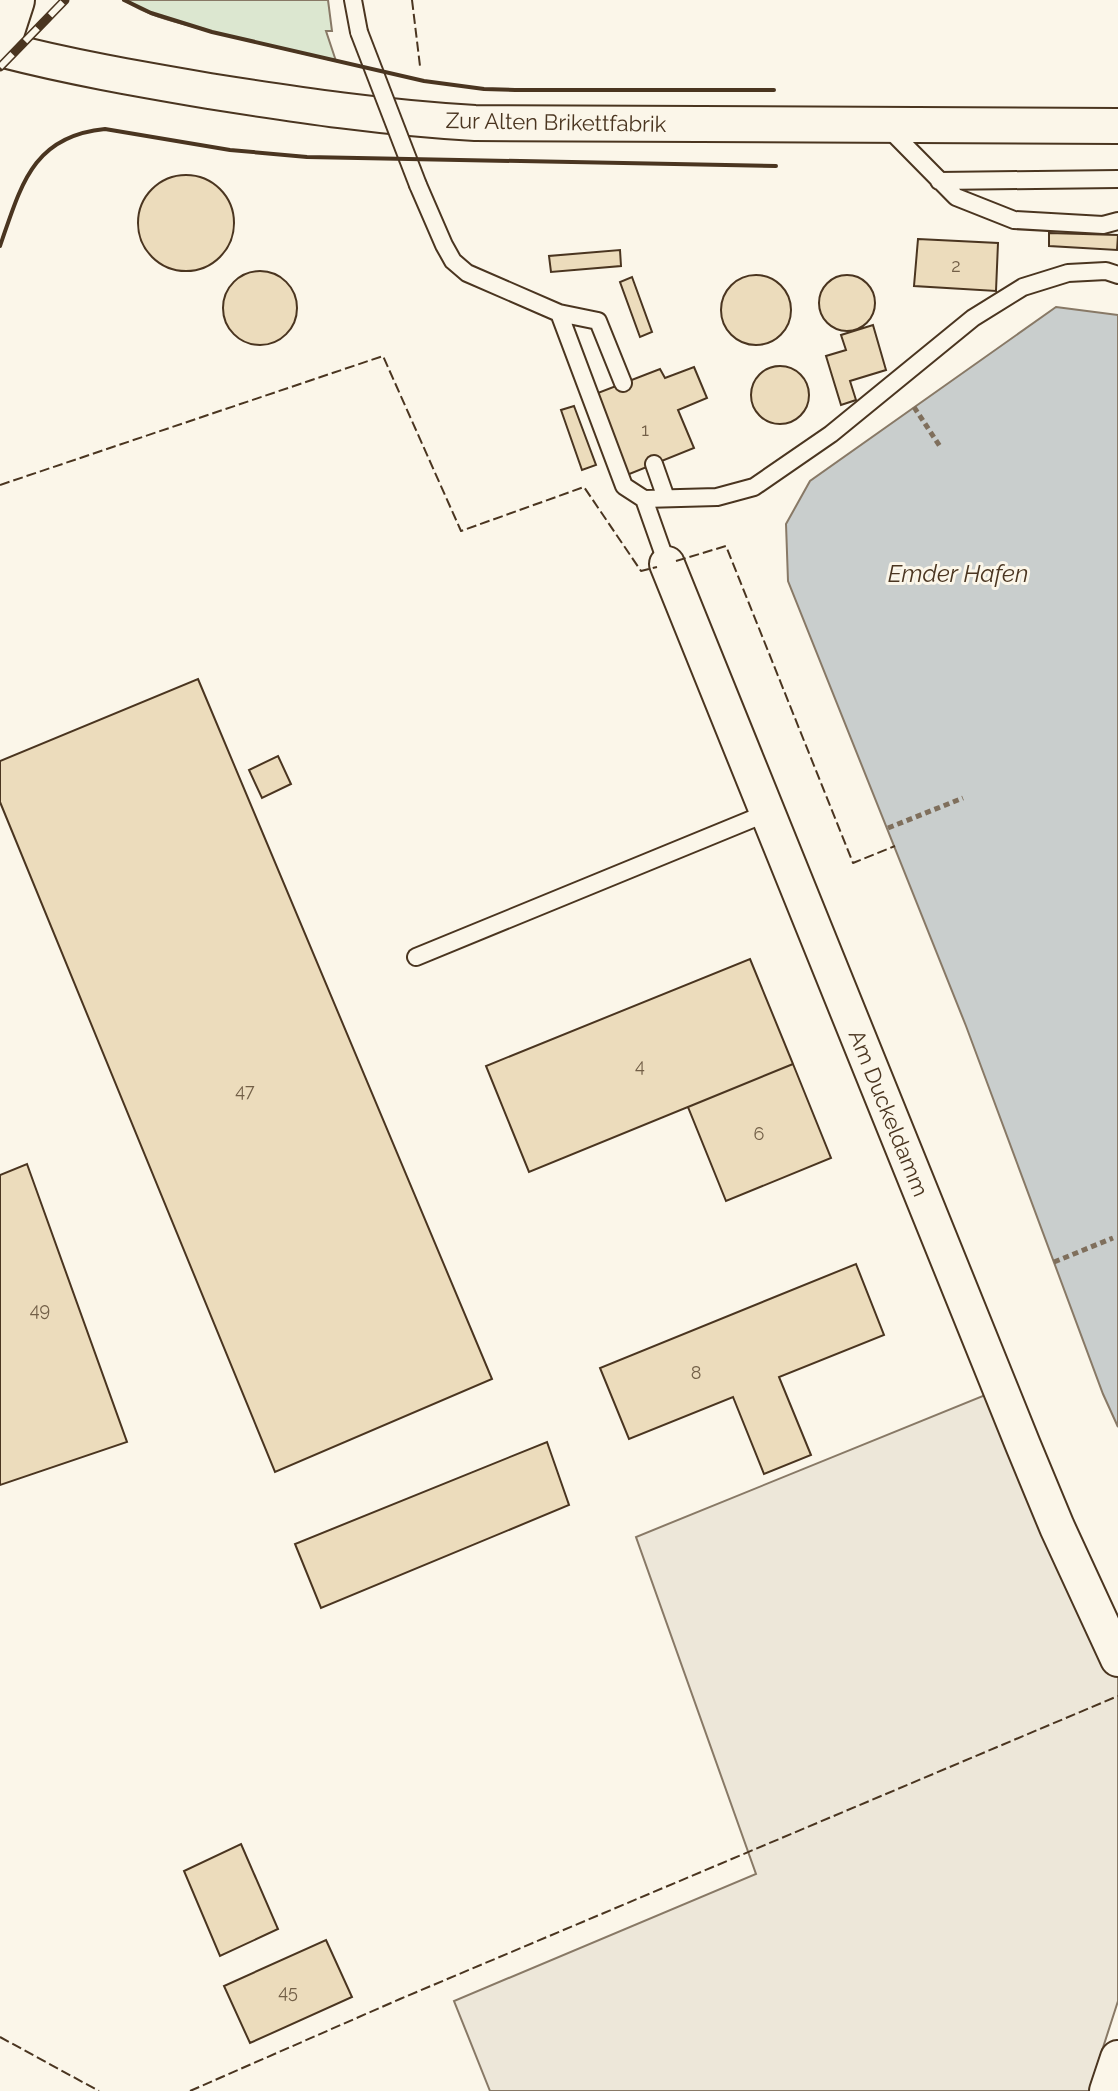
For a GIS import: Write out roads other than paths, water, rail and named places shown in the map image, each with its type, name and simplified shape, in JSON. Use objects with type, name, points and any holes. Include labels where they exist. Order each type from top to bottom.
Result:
[{"type":"main road","points":[[0,37],[12,0]]},
{"type":"street","name":"Zur Alten Brikettfabrik","points":[[0,49],[95,72],[310,107],[420,120],[475,123],[1118,126]]},
{"type":"street","name":"Am Duckeldamm","points":[[667,564],[1040,1486],[1118,1659]]},
{"type":"street","points":[[1107,2091],[1118,2058]]},
{"type":"lane","points":[[353,0],[359,32],[418,185],[453,261],[467,273],[559,313],[598,321],[623,383]]},
{"type":"lane","points":[[883,124],[956,197],[1014,220],[1103,225],[1118,221]]},
{"type":"lane","points":[[939,181],[1118,179]]},
{"type":"lane","points":[[559,313],[624,486],[644,499],[717,497],[754,487],[831,434],[973,318],[1023,287],[1068,273],[1106,271],[1118,275]]},
{"type":"lane","points":[[654,464],[666,498]]},
{"type":"lane","points":[[644,499],[667,564]]},
{"type":"lane","points":[[416,957],[767,813]]},
{"type":"water","name":"Emder Hafen","points":[[1056,307],[1118,315],[1118,1427],[966,1026],[788,581],[786,524],[810,481]]},
{"type":"railway","points":[[0,67],[65,0]]}]
